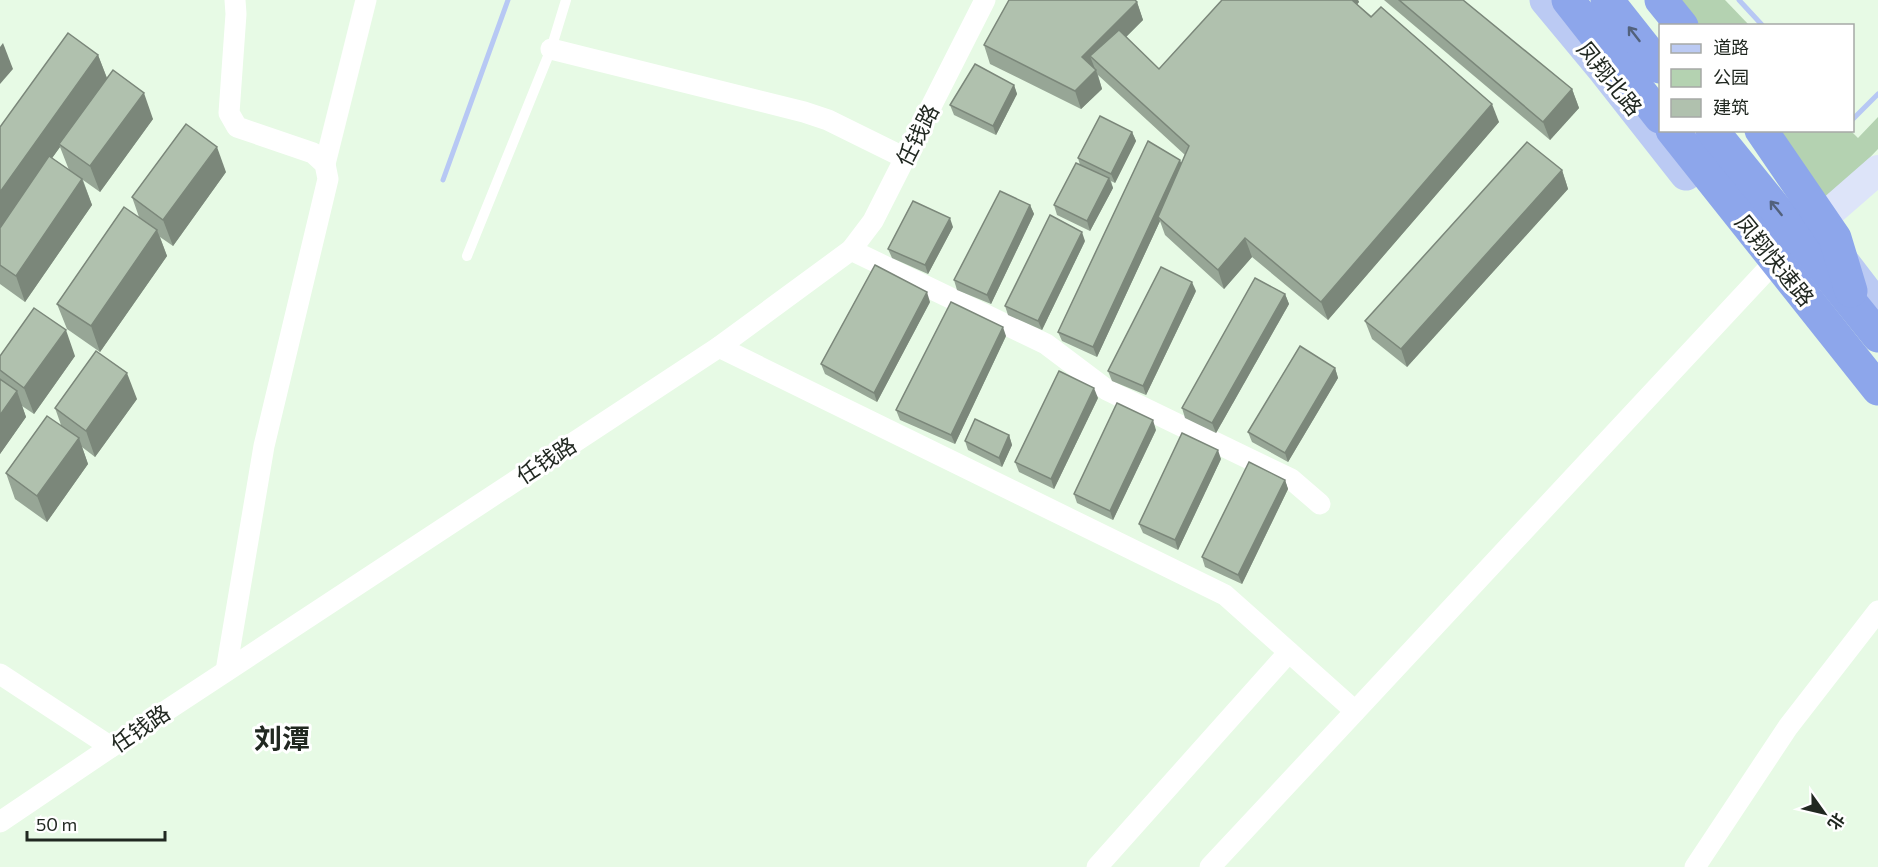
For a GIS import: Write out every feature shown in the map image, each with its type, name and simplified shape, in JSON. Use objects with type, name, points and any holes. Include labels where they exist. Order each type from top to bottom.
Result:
[{"type":"highway","points":[[1568,0],[1659,116]]},
{"type":"highway","points":[[1607,0],[1659,66]]},
{"type":"highway","points":[[1661,0],[1680,24]]},
{"type":"highway","name":"凤翔快速路","points":[[1674,132],[1878,389]]},
{"type":"highway","name":"凤翔快速路","points":[[1714,132],[1867,308],[1878,336]]},
{"type":"highway","points":[[1762,132],[1835,238],[1867,308]]},
{"type":"main road","name":"凤翔北路","points":[[1546,0],[1765,272],[1878,408]]},
{"type":"main road","points":[[1645,0],[1663,24]]},
{"type":"main road","points":[[1745,132],[1815,225],[1867,308]]},
{"type":"street","points":[[235,0],[229,113],[237,127],[313,153],[325,164]]},
{"type":"street","points":[[226,671],[264,446],[328,179],[325,164],[366,0]]},
{"type":"street","name":"任钱路","points":[[0,822],[719,347],[851,250],[873,221],[986,0]]},
{"type":"street","points":[[551,49],[804,112],[828,120],[905,158]]},
{"type":"street","points":[[1815,225],[1878,170]]},
{"type":"street","points":[[851,250],[1046,344],[1107,390],[1292,479],[1320,504]]},
{"type":"street","points":[[1210,867],[1765,272]]},
{"type":"street","points":[[719,347],[1225,595],[1355,711]]},
{"type":"street","points":[[1695,867],[1788,727],[1878,611]]},
{"type":"street","points":[[1097,867],[1288,652]]},
{"type":"street","points":[[0,674],[111,747]]},
{"type":"lane","points":[[467,256],[551,49],[566,0]]},
{"type":"green space","points":[[1675,0],[1725,0],[1748,24],[1694,24]]},
{"type":"green space","points":[[1878,117],[1878,149],[1828,201],[1776,132],[1852,132],[1858,138]]},
{"type":"building","points":[[1009,0],[1135,0],[1137,2],[1082,57],[1096,70],[1075,91],[984,45]]},
{"type":"building","points":[[1222,0],[1352,0],[1371,17],[1381,7],[1492,104],[1321,302],[1245,238],[1218,270],[1158,217],[1189,146],[1090,56],[1119,30],[1159,69]]},
{"type":"building","points":[[1399,0],[1463,0],[1572,89],[1543,122]]},
{"type":"building","points":[[68,33],[98,55],[0,192],[0,127]]},
{"type":"building","points":[[975,64],[1014,85],[993,126],[950,105]]},
{"type":"building","points":[[113,70],[144,93],[90,166],[59,144]]},
{"type":"building","points":[[1100,116],[1132,132],[1111,174],[1078,158]]},
{"type":"building","points":[[186,124],[217,147],[163,220],[132,197]]},
{"type":"building","points":[[1148,141],[1180,160],[1093,347],[1058,332]]},
{"type":"building","points":[[1527,142],[1562,170],[1401,349],[1365,321]]},
{"type":"building","points":[[49,156],[82,179],[16,276],[0,265],[0,228]]},
{"type":"building","points":[[1076,163],[1109,178],[1087,221],[1054,205]]},
{"type":"building","points":[[1000,191],[1030,205],[987,295],[954,280]]},
{"type":"building","points":[[913,201],[950,218],[925,265],[888,249]]},
{"type":"building","points":[[124,207],[157,230],[91,326],[57,304]]},
{"type":"building","points":[[1050,215],[1082,232],[1038,321],[1005,306]]},
{"type":"building","points":[[875,265],[927,292],[874,393],[821,364]]},
{"type":"building","points":[[1161,267],[1192,282],[1143,386],[1108,371]]},
{"type":"building","points":[[1255,278],[1285,294],[1212,423],[1182,408]]},
{"type":"building","points":[[951,302],[1003,327],[951,435],[896,410]]},
{"type":"building","points":[[34,308],[66,330],[24,388],[0,370],[0,356]]},
{"type":"building","points":[[1300,346],[1335,368],[1285,453],[1248,432]]},
{"type":"building","points":[[96,351],[127,373],[86,431],[55,408]]},
{"type":"building","points":[[1059,371],[1094,388],[1051,479],[1015,462]]},
{"type":"building","points":[[0,379],[17,391],[0,415]]},
{"type":"building","points":[[1117,403],[1153,420],[1110,511],[1074,494]]},
{"type":"building","points":[[47,416],[79,438],[37,496],[6,473]]},
{"type":"building","points":[[975,419],[1009,435],[999,458],[965,441]]},
{"type":"building","points":[[1182,433],[1218,450],[1175,540],[1139,524]]},
{"type":"building","points":[[1249,462],[1285,480],[1238,575],[1202,557]]},
{"type":"waterway","points":[[443,180],[508,0]]},
{"type":"waterway","points":[[1739,0],[1761,24]]},
{"type":"waterway","points":[[1854,118],[1878,94]]},
{"type":"district","name":"刘潭","points":[[282,738]]}]
